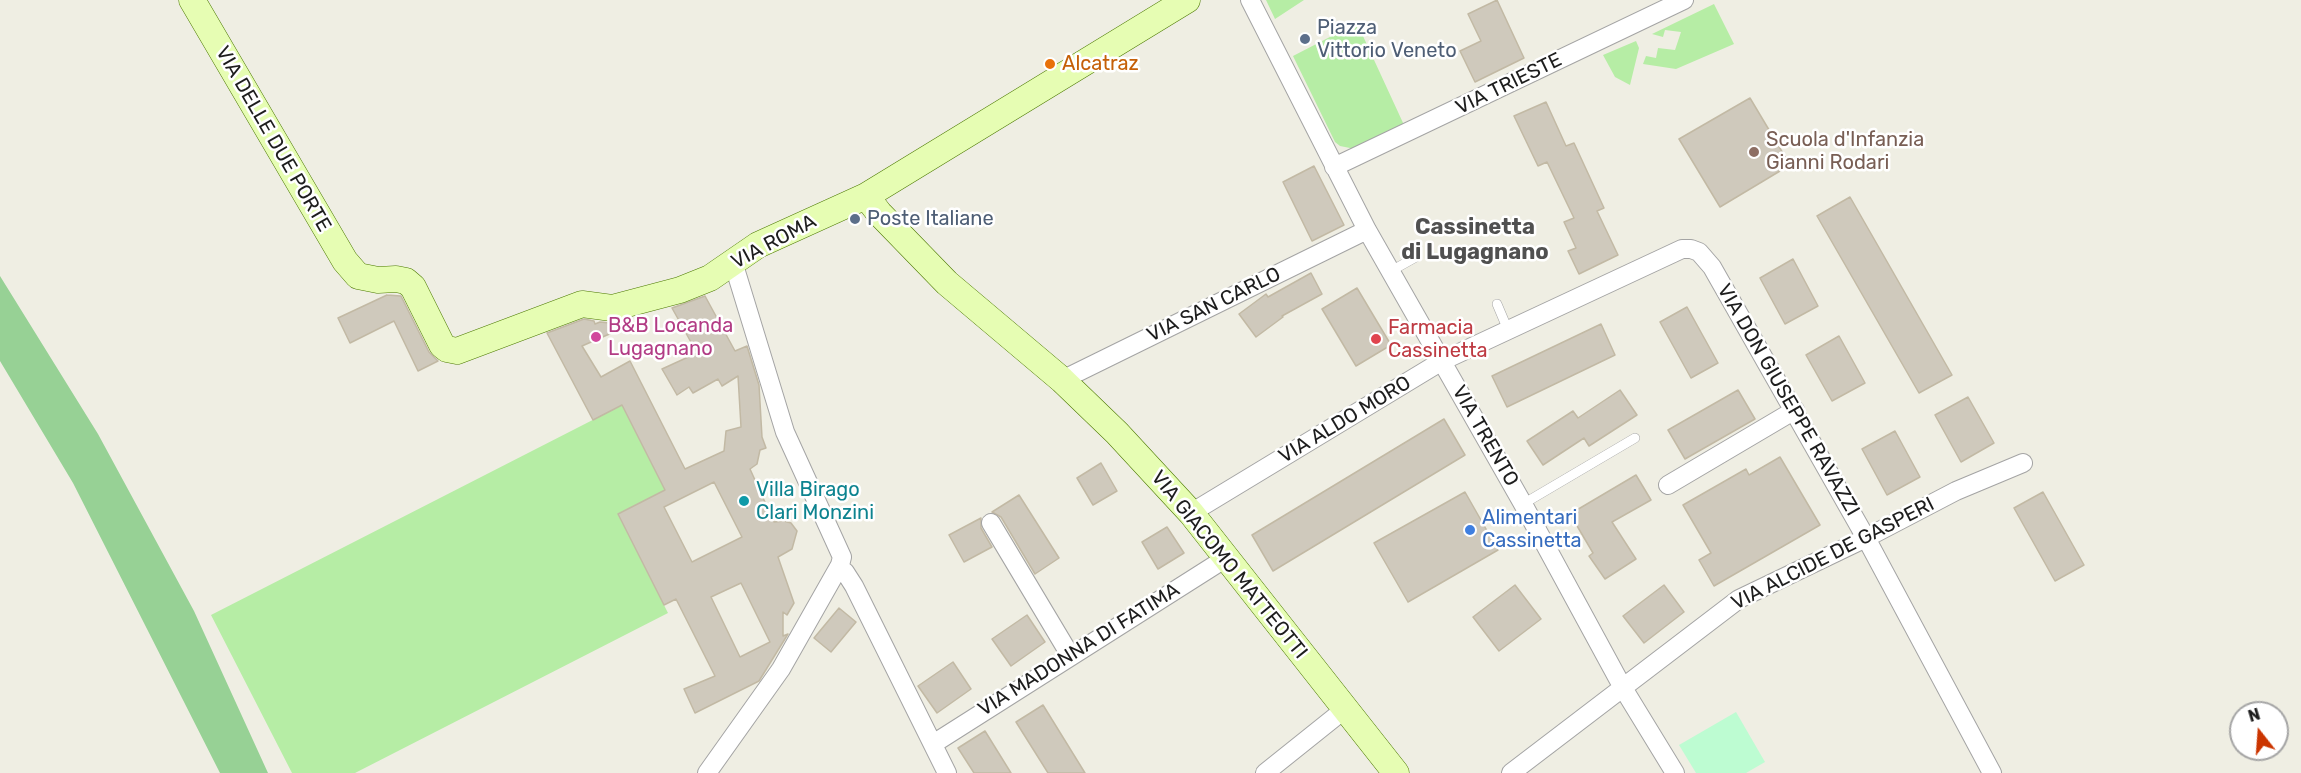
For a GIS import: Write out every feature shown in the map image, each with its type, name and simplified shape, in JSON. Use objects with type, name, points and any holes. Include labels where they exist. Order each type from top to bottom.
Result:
[{"type":"street","name":"VIA DELLE DUE PORTE","points":[[192,0],[345,261],[358,276]]},
{"type":"street","name":"VIA ROMA","points":[[358,276],[378,280],[406,280],[417,295],[442,345],[447,349],[457,351],[582,304],[612,309],[680,290],[710,278],[758,245],[866,196],[1187,0]]},
{"type":"street","name":"VIA TRENTO","points":[[1250,0],[1367,230],[1523,504],[1623,688],[1675,773]]},
{"type":"street","name":"VIA TRIESTE","points":[[1334,167],[1684,0]]},
{"type":"street","name":"VIA GIACOMO MATTEOTTI","points":[[866,196],[879,213],[947,282],[1062,380],[1117,433],[1191,513],[1396,773]]},
{"type":"street","name":"VIA SAN CARLO","points":[[1062,380],[1367,230]]},
{"type":"street","name":"VIA ALDO MORO","points":[[1191,513],[1442,361],[1682,249],[1698,246]]},
{"type":"street","name":"VIA DON GIUSEPPE RAVAZZI","points":[[1698,246],[1866,538],[1992,773]]},
{"type":"street","points":[[707,773],[781,669],[839,568],[842,557],[785,432],[733,262]]},
{"type":"street","points":[[1668,485],[1795,411]]},
{"type":"street","name":"VIA ALCIDE DE GASPERI","points":[[1511,773],[1739,600],[1866,538],[1956,490],[2023,463]]},
{"type":"street","points":[[991,523],[1070,655]]},
{"type":"street","name":"VIA MADONNA DI FATIMA","points":[[933,744],[1226,558]]},
{"type":"street","points":[[839,568],[845,572],[854,586],[947,773]]},
{"type":"street","points":[[1264,773],[1345,709]]},
{"type":"lane","points":[[1391,271],[1416,257]]},
{"type":"lane","points":[[1497,304],[1508,330]]},
{"type":"lane","points":[[1523,504],[1635,438]]},
{"type":"green space","points":[[1266,0],[1304,0],[1275,19]]},
{"type":"green space","points":[[1714,4],[1734,44],[1676,69],[1643,64],[1646,56],[1656,58],[1658,48],[1675,50],[1681,32],[1665,30],[1663,37],[1652,34]]},
{"type":"green space","points":[[1357,23],[1404,125],[1355,149],[1340,146],[1335,142],[1293,56]]},
{"type":"green space","points":[[1636,41],[1639,48],[1630,85],[1615,77],[1603,55]]},
{"type":"green space","points":[[0,276],[98,434],[194,611],[268,773],[220,773],[73,483],[0,361]]},
{"type":"green space","points":[[622,405],[665,490],[618,514],[668,613],[355,773],[292,773],[211,615]]},
{"type":"green space","points":[[1736,712],[1765,762],[1746,773],[1696,773],[1679,745]]},
{"type":"building","points":[[1497,0],[1524,58],[1475,82],[1460,51],[1481,41],[1468,14]]},
{"type":"building","points":[[1750,98],[1790,165],[1720,207],[1679,139]]},
{"type":"building","points":[[1546,102],[1566,146],[1574,143],[1604,208],[1597,211],[1618,255],[1579,274],[1568,251],[1576,248],[1564,222],[1574,218],[1547,162],[1538,166],[1514,116]]},
{"type":"building","points":[[1314,166],[1344,225],[1312,241],[1283,182]]},
{"type":"building","points":[[1850,197],[1952,375],[1919,393],[1817,216]]},
{"type":"building","points":[[1793,259],[1818,306],[1785,324],[1760,278]]},
{"type":"building","points":[[1311,273],[1322,294],[1282,316],[1256,337],[1239,314],[1266,294],[1268,297]]},
{"type":"building","points":[[1357,288],[1391,345],[1356,366],[1322,309]]},
{"type":"building","points":[[387,295],[401,296],[429,352],[438,361],[418,371],[394,321],[350,343],[338,318]]},
{"type":"building","points":[[705,296],[735,351],[747,346],[759,385],[762,437],[766,448],[760,450],[757,464],[750,469],[774,522],[791,523],[797,531],[792,549],[778,557],[794,603],[787,615],[783,612],[783,636],[788,634],[759,681],[695,713],[684,689],[715,676],[676,599],[664,605],[618,514],[665,490],[622,405],[593,420],[547,333],[584,319],[594,321],[595,324],[610,323],[614,332],[582,346],[601,377],[630,361],[685,469],[724,451],[726,431],[741,427],[738,376],[722,386],[718,379],[693,393],[689,387],[677,395],[662,369],[697,353],[672,308]],"holes":[[[714,482],[742,537],[692,562],[664,507]],[[741,583],[770,642],[740,657],[711,597]]]},
{"type":"building","points":[[1687,307],[1718,363],[1691,378],[1660,322]]},
{"type":"building","points":[[1601,324],[1615,355],[1507,407],[1492,376]]},
{"type":"building","points":[[1839,336],[1865,383],[1832,401],[1806,355]]},
{"type":"building","points":[[1620,390],[1637,415],[1589,446],[1584,438],[1543,465],[1527,441],[1573,411],[1578,418]]},
{"type":"building","points":[[1738,390],[1755,419],[1685,459],[1668,430]]},
{"type":"building","points":[[1968,397],[1994,443],[1961,462],[1935,415]]},
{"type":"building","points":[[1444,419],[1465,455],[1273,571],[1252,535]]},
{"type":"building","points":[[1895,431],[1920,477],[1887,495],[1862,449]]},
{"type":"building","points":[[1780,457],[1820,525],[1714,586],[1699,560],[1711,553],[1683,505],[1746,469],[1749,475]]},
{"type":"building","points":[[1101,463],[1117,491],[1093,505],[1077,478]]},
{"type":"building","points":[[1636,475],[1651,500],[1612,522],[1636,559],[1605,579],[1589,556],[1593,553],[1570,514]]},
{"type":"building","points":[[1465,492],[1498,550],[1408,602],[1374,543]]},
{"type":"building","points":[[2043,492],[2084,565],[2055,581],[2014,508]]},
{"type":"building","points":[[1019,495],[1059,558],[1035,574],[1001,517],[992,512]]},
{"type":"building","points":[[981,518],[981,528],[992,547],[964,562],[949,535]]},
{"type":"building","points":[[1167,527],[1184,553],[1158,569],[1142,542]]},
{"type":"building","points":[[1515,585],[1541,619],[1499,651],[1473,617]]},
{"type":"building","points":[[1664,585],[1684,612],[1644,643],[1623,616]]},
{"type":"building","points":[[839,608],[856,622],[831,652],[814,638]]},
{"type":"building","points":[[1027,615],[1045,642],[1011,666],[992,639]]},
{"type":"building","points":[[953,662],[971,689],[937,713],[918,686]]},
{"type":"building","points":[[1043,705],[1085,773],[1048,773],[1016,722]]},
{"type":"building","points":[[985,731],[1011,773],[974,773],[958,748]]},
{"type":"place","name":"Piazza Vittorio Veneto","points":[[1305,39]]},
{"type":"place","name":"Alcatraz","points":[[1050,64]]},
{"type":"place","name":"Scuola d'Infanzia Gianni Rodari","points":[[1754,152]]},
{"type":"place","name":"Poste Italiane","points":[[855,219]]},
{"type":"place","name":"B&B Locanda Lugagnano","points":[[596,337]]},
{"type":"place","name":"Farmacia Cassinetta","points":[[1376,339]]},
{"type":"place","name":"Villa Birago Clari Monzini","points":[[744,501]]},
{"type":"place","name":"Alimentari Cassinetta","points":[[1470,530]]},
{"type":"district","name":"Cassinetta di Lugagnano","points":[[1475,240]]}]
